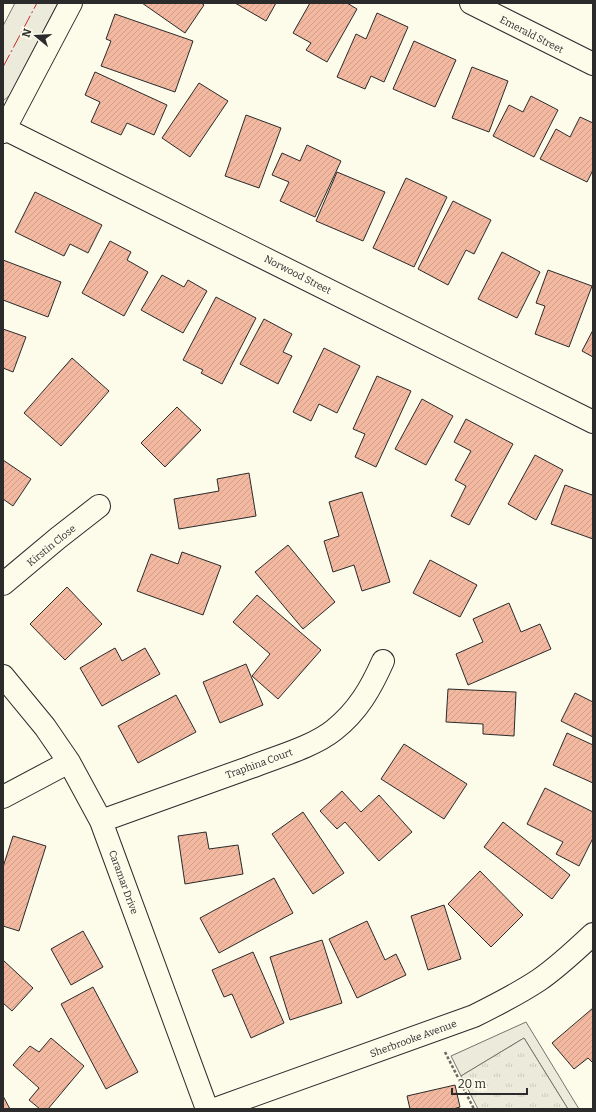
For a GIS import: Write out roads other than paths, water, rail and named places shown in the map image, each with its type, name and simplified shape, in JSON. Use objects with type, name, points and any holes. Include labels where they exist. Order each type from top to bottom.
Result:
[{"type":"street","points":[[4,130],[71,3]]},
{"type":"street","name":"Emerald Street","points":[[471,3],[593,64]]},
{"type":"street","name":"Norwood Street","points":[[4,130],[593,422]]},
{"type":"street","name":"Kirstin Close","points":[[3,584],[58,538],[100,506]]},
{"type":"street","name":"Traphina Court","points":[[101,821],[283,755],[327,735],[352,714],[374,682],[383,661]]},
{"type":"street","name":"Caramar Drive","points":[[3,676],[45,726],[69,762],[101,821],[207,1109]]},
{"type":"street","points":[[3,797],[69,762]]},
{"type":"street","name":"Sherbrooke Avenue","points":[[215,1109],[474,1016],[509,998],[540,979],[568,957],[593,934]]}]
